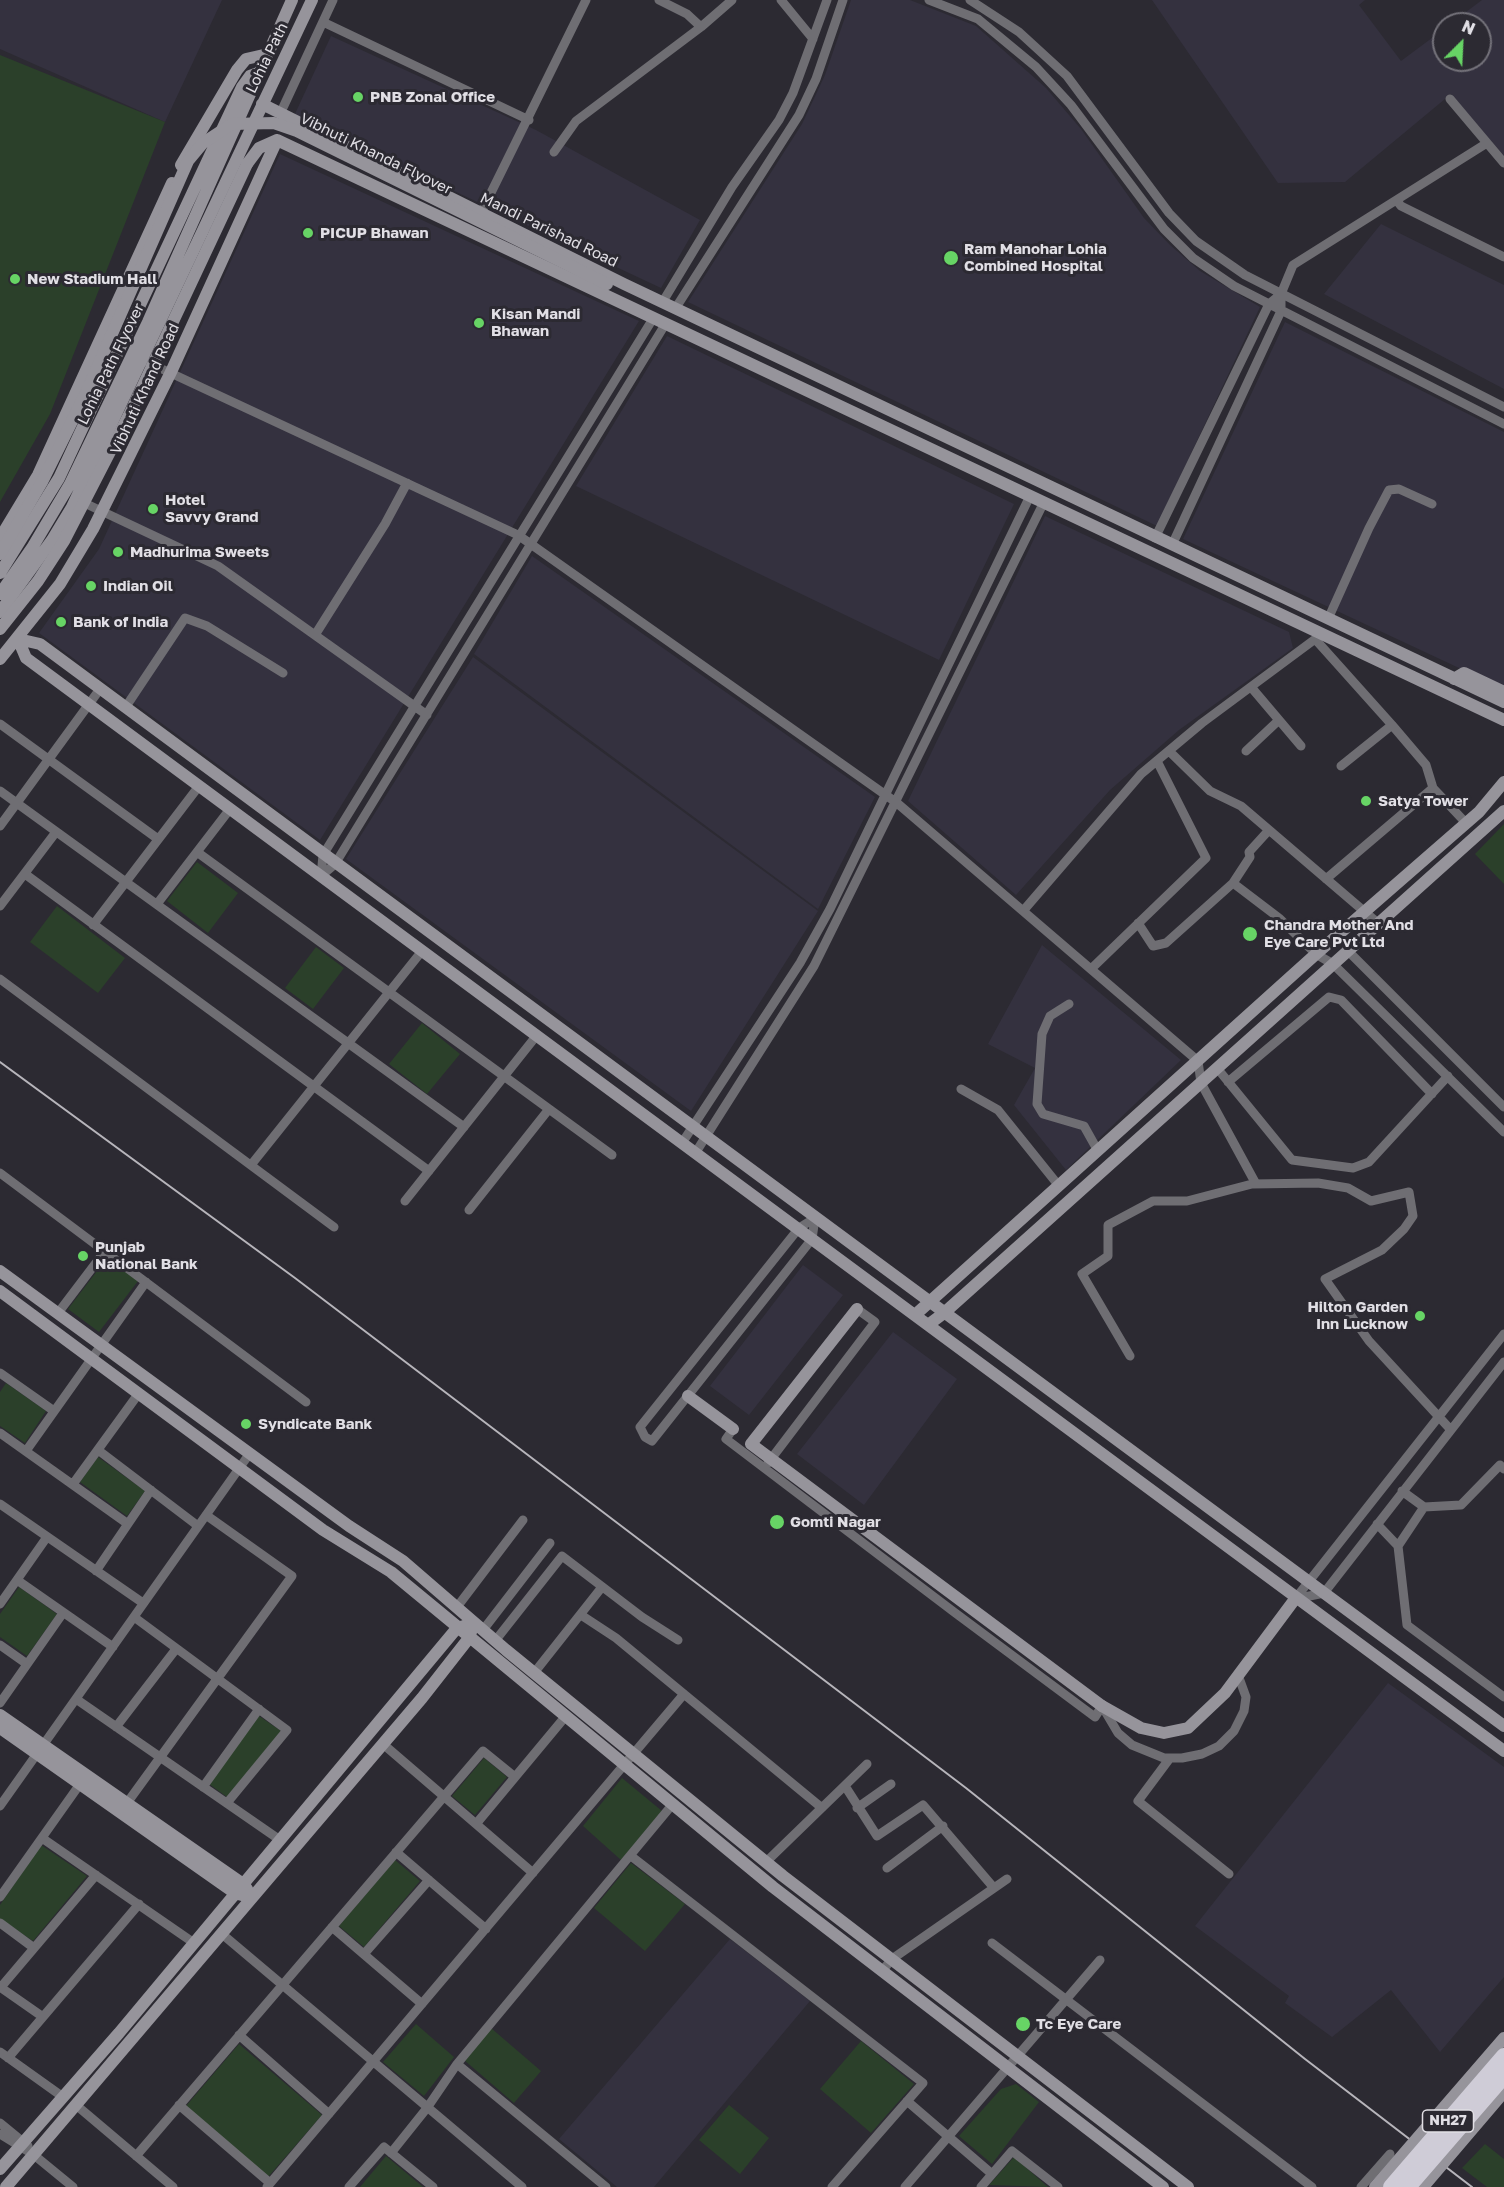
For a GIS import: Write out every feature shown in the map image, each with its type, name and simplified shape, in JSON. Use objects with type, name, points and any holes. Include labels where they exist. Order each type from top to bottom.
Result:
[{"type":"highway","name":"NH27","points":[[1392,2187],[1504,2056]]},
{"type":"highway","name":"NH27","points":[[1408,2187],[1504,2076]]},
{"type":"street","name":"Lohia Path","points":[[275,38],[292,0]]},
{"type":"street","name":"Lohia Path","points":[[251,129],[312,0]]},
{"type":"street","points":[[280,114],[333,0]]},
{"type":"street","points":[[482,213],[586,0]]},
{"type":"street","points":[[659,0],[687,14],[701,27]]},
{"type":"street","points":[[554,152],[576,121],[701,27],[732,0]]},
{"type":"street","points":[[781,0],[813,39]]},
{"type":"street","points":[[662,303],[793,93],[827,0]]},
{"type":"street","points":[[675,309],[799,115],[816,79],[843,0]]},
{"type":"street","points":[[929,0],[978,19],[1036,67],[1071,105],[1164,229],[1193,258],[1234,286],[1504,424]]},
{"type":"street","points":[[970,0],[1019,32],[1067,76],[1169,213],[1196,241],[1245,275],[1504,407]]},
{"type":"street","points":[[323,22],[529,120]]},
{"type":"street","name":"Lohia Path Flyover","points":[[0,594],[32,548],[148,322],[275,38]]},
{"type":"street","points":[[0,538],[28,494],[52,447],[190,146],[246,59],[268,54]]},
{"type":"street","points":[[1450,99],[1504,163]]},
{"type":"street","name":"Mandi Parishad Road","points":[[262,104],[624,285],[1504,702]]},
{"type":"street","name":"Vibhuti Khanda Flyover","points":[[0,554],[42,482],[86,393],[188,161],[203,143],[232,124],[274,123],[297,131],[607,285],[624,285]]},
{"type":"street","name":"Lohia Path Flyover","points":[[0,612],[52,540],[76,499],[251,129]]},
{"type":"street","points":[[316,158],[326,135]]},
{"type":"street","points":[[766,138],[777,148]]},
{"type":"street","points":[[0,629],[38,581],[69,532],[136,401],[247,164],[259,148],[277,140],[1044,502],[1217,585],[1318,637],[1504,720]]},
{"type":"street","name":"Vibhuti Khand Road","points":[[0,659],[60,584],[103,511],[171,372],[277,140]]},
{"type":"street","points":[[1172,545],[1281,311],[1281,294],[1293,265],[1487,143]]},
{"type":"street","points":[[754,156],[777,148]]},
{"type":"street","points":[[1397,201],[1401,206],[1504,257]]},
{"type":"street","points":[[1155,537],[1269,304],[1281,294]]},
{"type":"street","points":[[321,876],[323,855],[654,317]]},
{"type":"street","points":[[321,876],[335,864],[666,323]]},
{"type":"street","points":[[142,360],[518,536],[885,794],[1198,1061],[1201,1083],[1256,1184]]},
{"type":"street","name":"Lohia Path Flyover","points":[[0,573],[65,481]]},
{"type":"street","points":[[315,635],[385,525],[407,483]]},
{"type":"street","points":[[1328,619],[1369,528],[1389,490],[1399,489],[1432,504]]},
{"type":"street","points":[[682,1143],[800,963],[830,909],[1030,496]]},
{"type":"street","points":[[76,499],[218,566],[427,715]]},
{"type":"street","points":[[696,1152],[814,966],[897,803],[1044,502]]},
{"type":"street","points":[[52,540],[76,556]]},
{"type":"street","points":[[1217,585],[1223,570]]},
{"type":"street","points":[[126,708],[185,618],[207,626],[283,673]]},
{"type":"street","points":[[1023,911],[1141,774],[1318,637]]},
{"type":"street","points":[[1318,637],[1426,765],[1433,788],[1466,823]]},
{"type":"street","points":[[18,639],[40,644],[1504,1726]]},
{"type":"street","points":[[18,639],[26,658],[799,1228],[1295,1599],[1504,1751]]},
{"type":"street","points":[[453,643],[456,668]]},
{"type":"street","points":[[1454,679],[1466,674],[1504,692]]},
{"type":"street","points":[[1251,687],[1301,746]]},
{"type":"street","points":[[0,826],[100,689]]},
{"type":"street","points":[[1246,751],[1279,720]]},
{"type":"street","points":[[0,724],[158,839]]},
{"type":"street","points":[[1341,766],[1392,725]]},
{"type":"street","points":[[1169,751],[1210,791],[1241,806],[1379,924]]},
{"type":"street","points":[[1090,969],[1206,858],[1157,761]]},
{"type":"street","points":[[915,1315],[1316,954],[1466,823],[1504,782]]},
{"type":"street","points":[[93,924],[199,786]]},
{"type":"street","points":[[1326,879],[1433,788]]},
{"type":"street","points":[[0,791],[464,1127]]},
{"type":"street","points":[[157,904],[230,809]]},
{"type":"street","points":[[928,1324],[944,1313],[1504,811]]},
{"type":"street","points":[[1138,923],[1153,946],[1166,943],[1233,883],[1250,857],[1249,852],[1269,830]]},
{"type":"street","points":[[0,906],[57,832]]},
{"type":"street","points":[[197,852],[612,1155]]},
{"type":"street","points":[[25,874],[429,1171]]},
{"type":"street","points":[[1233,883],[1279,918],[1316,954],[1333,964],[1504,1132]]},
{"type":"street","points":[[251,1165],[422,951]]},
{"type":"street","points":[[1348,951],[1504,1107]]},
{"type":"street","points":[[0,979],[334,1227]]},
{"type":"street","points":[[1228,1082],[1329,997],[1341,1000],[1432,1094]]},
{"type":"street","points":[[1069,1004],[1050,1016],[1042,1034],[1037,1104],[1043,1114],[1084,1126],[1098,1151]]},
{"type":"street","points":[[405,1201],[537,1035]]},
{"type":"street","points":[[1217,1068],[1292,1160],[1353,1168],[1369,1162],[1448,1076]]},
{"type":"street","points":[[961,1089],[998,1110],[1059,1186]]},
{"type":"street","points":[[469,1210],[549,1108]]},
{"type":"street","points":[[0,1173],[306,1402]]},
{"type":"street","points":[[1130,1356],[1082,1274],[1108,1256],[1107,1225],[1153,1201],[1187,1201],[1256,1184],[1318,1183],[1348,1188],[1371,1201],[1409,1192],[1413,1216],[1404,1229],[1382,1250],[1325,1279],[1369,1341],[1451,1430]]},
{"type":"street","points":[[815,1218],[812,1239],[652,1441],[645,1437],[640,1427],[799,1228],[815,1218]]},
{"type":"street","points":[[58,1313],[105,1251]]},
{"type":"street","points":[[0,1271],[349,1526],[403,1561],[495,1641],[766,1862],[1188,2187]]},
{"type":"street","points":[[26,1451],[146,1281]]},
{"type":"street","points":[[0,1291],[323,1530],[391,1572],[672,1804],[882,1971],[1163,2187]]},
{"type":"street","points":[[764,1468],[875,1323],[857,1309],[751,1444],[1102,1706],[1141,1728],[1164,1733],[1188,1728],[1208,1711],[1504,1334]]},
{"type":"street","points":[[1295,1599],[1324,1593],[1504,1362]]},
{"type":"street","points":[[2,1378],[54,1411]]},
{"type":"street","points":[[74,1484],[139,1393]]},
{"type":"street","points":[[688,1396],[733,1429],[726,1439],[1095,1717],[1102,1706]]},
{"type":"street","points":[[0,1433],[128,1524]]},
{"type":"street","points":[[98,1450],[198,1526]]},
{"type":"street","points":[[0,1805],[250,1453]]},
{"type":"street","points":[[1402,1491],[1424,1507],[1461,1505],[1500,1465],[1504,1469]]},
{"type":"street","points":[[96,1570],[151,1490]]},
{"type":"street","points":[[0,1504],[143,1603]]},
{"type":"street","points":[[1398,1546],[1424,1507]]},
{"type":"street","points":[[127,1803],[292,1576],[206,1515]]},
{"type":"street","points":[[457,1607],[524,1520]]},
{"type":"street","points":[[1377,1524],[1398,1546],[1407,1625],[1504,1697]]},
{"type":"street","points":[[0,1604],[47,1537]]},
{"type":"street","points":[[483,1630],[550,1543]]},
{"type":"street","points":[[495,1641],[562,1556],[678,1640]]},
{"type":"street","points":[[17,1580],[113,1647]]},
{"type":"street","points":[[534,1673],[602,1587]]},
{"type":"street","points":[[0,1703],[63,1613]]},
{"type":"street","points":[[581,1615],[616,1638],[822,1808]]},
{"type":"street","points":[[134,1617],[287,1730],[227,1803]]},
{"type":"street","points":[[0,2169],[194,1943],[457,1628],[473,1622]]},
{"type":"street","points":[[6,2187],[383,1744],[469,1638],[473,1622]]},
{"type":"street","points":[[0,1645],[27,1664]]},
{"type":"street","points":[[116,1727],[176,1649]]},
{"type":"street","points":[[1102,1706],[1118,1733],[1132,1745],[1170,1758],[1203,1754],[1218,1746],[1234,1731],[1244,1712],[1246,1697],[1238,1675]]},
{"type":"street","points":[[179,2105],[268,2185],[684,1694]]},
{"type":"street","points":[[76,1699],[280,1840]]},
{"type":"street","points":[[203,1787],[259,1709]]},
{"type":"street","points":[[0,1715],[80,1784],[239,1888]]},
{"type":"street","points":[[476,1824],[565,1717]]},
{"type":"street","points":[[0,1728],[127,1803],[252,1898]]},
{"type":"street","points":[[383,1744],[533,1872]]},
{"type":"street","points":[[136,2156],[483,1751],[515,1777]]},
{"type":"street","points":[[1170,1758],[1138,1801],[1229,1875]]},
{"type":"street","points":[[766,1862],[867,1764]]},
{"type":"street","points":[[0,1897],[80,1784]]},
{"type":"street","points":[[857,1808],[891,1784]]},
{"type":"street","points":[[845,1786],[877,1836],[923,1805],[994,1888]]},
{"type":"street","points":[[391,2152],[427,2108],[457,2064],[672,1804]]},
{"type":"street","points":[[887,1868],[943,1826]]},
{"type":"street","points":[[42,1838],[194,1943]]},
{"type":"street","points":[[396,1852],[486,1929]]},
{"type":"street","points":[[631,1856],[923,2083],[832,2187]]},
{"type":"street","points":[[43,2017],[0,1987],[96,1875]]},
{"type":"street","points":[[882,1971],[892,1959],[1007,1879]]},
{"type":"street","points":[[364,1954],[429,1880]]},
{"type":"street","points":[[63,2097],[4,2055],[43,2017],[139,1904]]},
{"type":"street","points":[[0,1923],[34,1948]]},
{"type":"street","points":[[332,1927],[422,2004]]},
{"type":"street","points":[[222,1934],[522,2187]]},
{"type":"street","points":[[992,1943],[1312,2187]]},
{"type":"street","points":[[905,2187],[1100,1959]]},
{"type":"street","points":[[239,2035],[329,2114]]},
{"type":"street","points":[[1375,2187],[1504,2038]]},
{"type":"street","points":[[457,2064],[606,2187]]},
{"type":"street","points":[[1423,2187],[1504,2092]]},
{"type":"street","points":[[907,2101],[992,2174]]},
{"type":"street","points":[[76,2105],[173,2187]]},
{"type":"street","points":[[0,2123],[73,2187]]},
{"type":"street","points":[[0,2134],[22,2144]]},
{"type":"street","points":[[349,2187],[384,2147],[433,2187]]},
{"type":"street","points":[[981,2187],[1012,2151],[1058,2187]]},
{"type":"street","points":[[1361,2187],[1389,2154]]},
{"type":"street","points":[[1377,2168],[1399,2187]]},
{"type":"shaded area","points":[[0,0],[222,0],[165,122],[0,49]]},
{"type":"shaded area","name":"Ram Manohar Lohia Combined Hospital","points":[[851,0],[910,0],[976,26],[1046,88],[1081,129],[1144,218],[1170,245],[1200,271],[1260,307],[1157,526],[688,302],[802,124],[825,75]]},
{"type":"shaded area","points":[[1152,0],[1365,0],[1359,5],[1401,61],[1432,38],[1432,72],[1492,72],[1492,12],[1466,12],[1482,0],[1504,0],[1504,156],[1451,94],[1345,182],[1278,183]]},
{"type":"shaded area","points":[[331,36],[536,130],[700,220],[661,288],[294,116]]},
{"type":"shaded area","points":[[280,154],[639,321],[320,840],[39,633],[99,549]]},
{"type":"shaded area","points":[[1381,224],[1504,285],[1504,389],[1324,294]]},
{"type":"shaded area","points":[[1285,322],[1504,432],[1504,689],[1183,539]]},
{"type":"shaded area","points":[[667,336],[1014,504],[939,660],[576,486]]},
{"type":"shaded area","points":[[1045,516],[1289,632],[1293,648],[1179,730],[1110,790],[1016,895],[908,801]]},
{"type":"shaded area","points":[[532,556],[875,797],[818,909],[474,654]]},
{"type":"shaded area","points":[[473,657],[818,911],[691,1111],[346,859]]},
{"type":"shaded area","points":[[1042,945],[1181,1060],[1066,1170],[1014,1105],[1035,1068],[988,1044]]},
{"type":"shaded area","points":[[803,1265],[843,1295],[749,1415],[710,1386]]},
{"type":"shaded area","points":[[893,1332],[957,1379],[864,1505],[797,1454]]},
{"type":"shaded area","points":[[1388,1683],[1504,1767],[1504,1977],[1440,2052],[1391,1990],[1332,2037],[1285,2003],[1289,1996],[1195,1926]]},
{"type":"shaded area","points":[[730,1939],[810,2001],[654,2187],[617,2187],[559,2139]]},
{"type":"green space","points":[[0,55],[165,122],[50,414],[0,502]]},
{"type":"green space","points":[[1504,824],[1504,884],[1475,854]]},
{"type":"green space","points":[[197,862],[238,893],[208,933],[167,901]]},
{"type":"green space","points":[[57,906],[125,958],[98,993],[30,942]]},
{"type":"green space","points":[[316,947],[344,968],[313,1009],[285,988]]},
{"type":"green space","points":[[422,1023],[460,1054],[427,1094],[389,1064]]},
{"type":"green space","points":[[107,1258],[138,1281],[99,1332],[68,1309]]},
{"type":"green space","points":[[6,1383],[46,1411],[25,1443],[0,1426],[0,1392]]},
{"type":"green space","points":[[98,1457],[145,1491],[127,1516],[80,1482]]},
{"type":"green space","points":[[19,1587],[57,1614],[27,1656],[0,1637],[0,1614]]},
{"type":"green space","points":[[259,1716],[281,1731],[227,1797],[209,1784]]},
{"type":"green space","points":[[484,1758],[507,1777],[475,1815],[452,1796]]},
{"type":"green space","points":[[622,1778],[662,1811],[621,1860],[583,1826]]},
{"type":"green space","points":[[41,1845],[87,1876],[33,1941],[0,1919],[0,1905]]},
{"type":"green space","points":[[395,1860],[420,1881],[364,1947],[339,1926]]},
{"type":"green space","points":[[631,1863],[685,1904],[645,1951],[594,1908]]},
{"type":"green space","points":[[416,2024],[454,2057],[424,2096],[383,2062]]},
{"type":"green space","points":[[491,2028],[541,2071],[514,2103],[464,2060]]},
{"type":"green space","points":[[861,2041],[914,2084],[871,2133],[820,2089]]},
{"type":"green space","points":[[239,2044],[322,2115],[268,2177],[186,2106]]},
{"type":"green space","points":[[1016,2084],[1039,2102],[992,2164],[959,2136],[1001,2089]]},
{"type":"green space","points":[[729,2105],[769,2138],[740,2174],[699,2140]]},
{"type":"green space","points":[[1485,2144],[1504,2159],[1504,2187],[1487,2187],[1462,2168]]},
{"type":"green space","points":[[386,2156],[423,2187],[360,2187]]},
{"type":"green space","points":[[1014,2157],[1048,2187],[989,2185]]},
{"type":"railway","points":[[0,1062],[295,1278],[966,1788],[1305,2059],[1472,2187]]},
{"type":"place","name":"PNB Zonal Office","points":[[358,97]]},
{"type":"place","name":"PICUP Bhawan","points":[[308,233]]},
{"type":"place","name":"Ram Manohar Lohia Combined Hospital","points":[[951,258]]},
{"type":"place","name":"New Stadium Hall","points":[[15,279]]},
{"type":"place","name":"Kisan Mandi Bhawan","points":[[479,323]]},
{"type":"place","name":"Hotel Savvy Grand","points":[[153,509]]},
{"type":"place","name":"Madhurima Sweets","points":[[118,552]]},
{"type":"place","name":"Indian Oil","points":[[91,586]]},
{"type":"place","name":"Bank of India","points":[[61,622]]},
{"type":"place","name":"Satya Tower","points":[[1366,801]]},
{"type":"place","name":"Chandra Mother And Eye Care Pvt Ltd","points":[[1250,934]]},
{"type":"place","name":"Punjab National Bank","points":[[83,1256]]},
{"type":"place","name":"Hilton Garden Inn Lucknow","points":[[1420,1316]]},
{"type":"place","name":"Syndicate Bank","points":[[246,1424]]},
{"type":"place","name":"Gomti Nagar","points":[[777,1522]]},
{"type":"place","name":"Tc Eye Care","points":[[1023,2024]]}]
